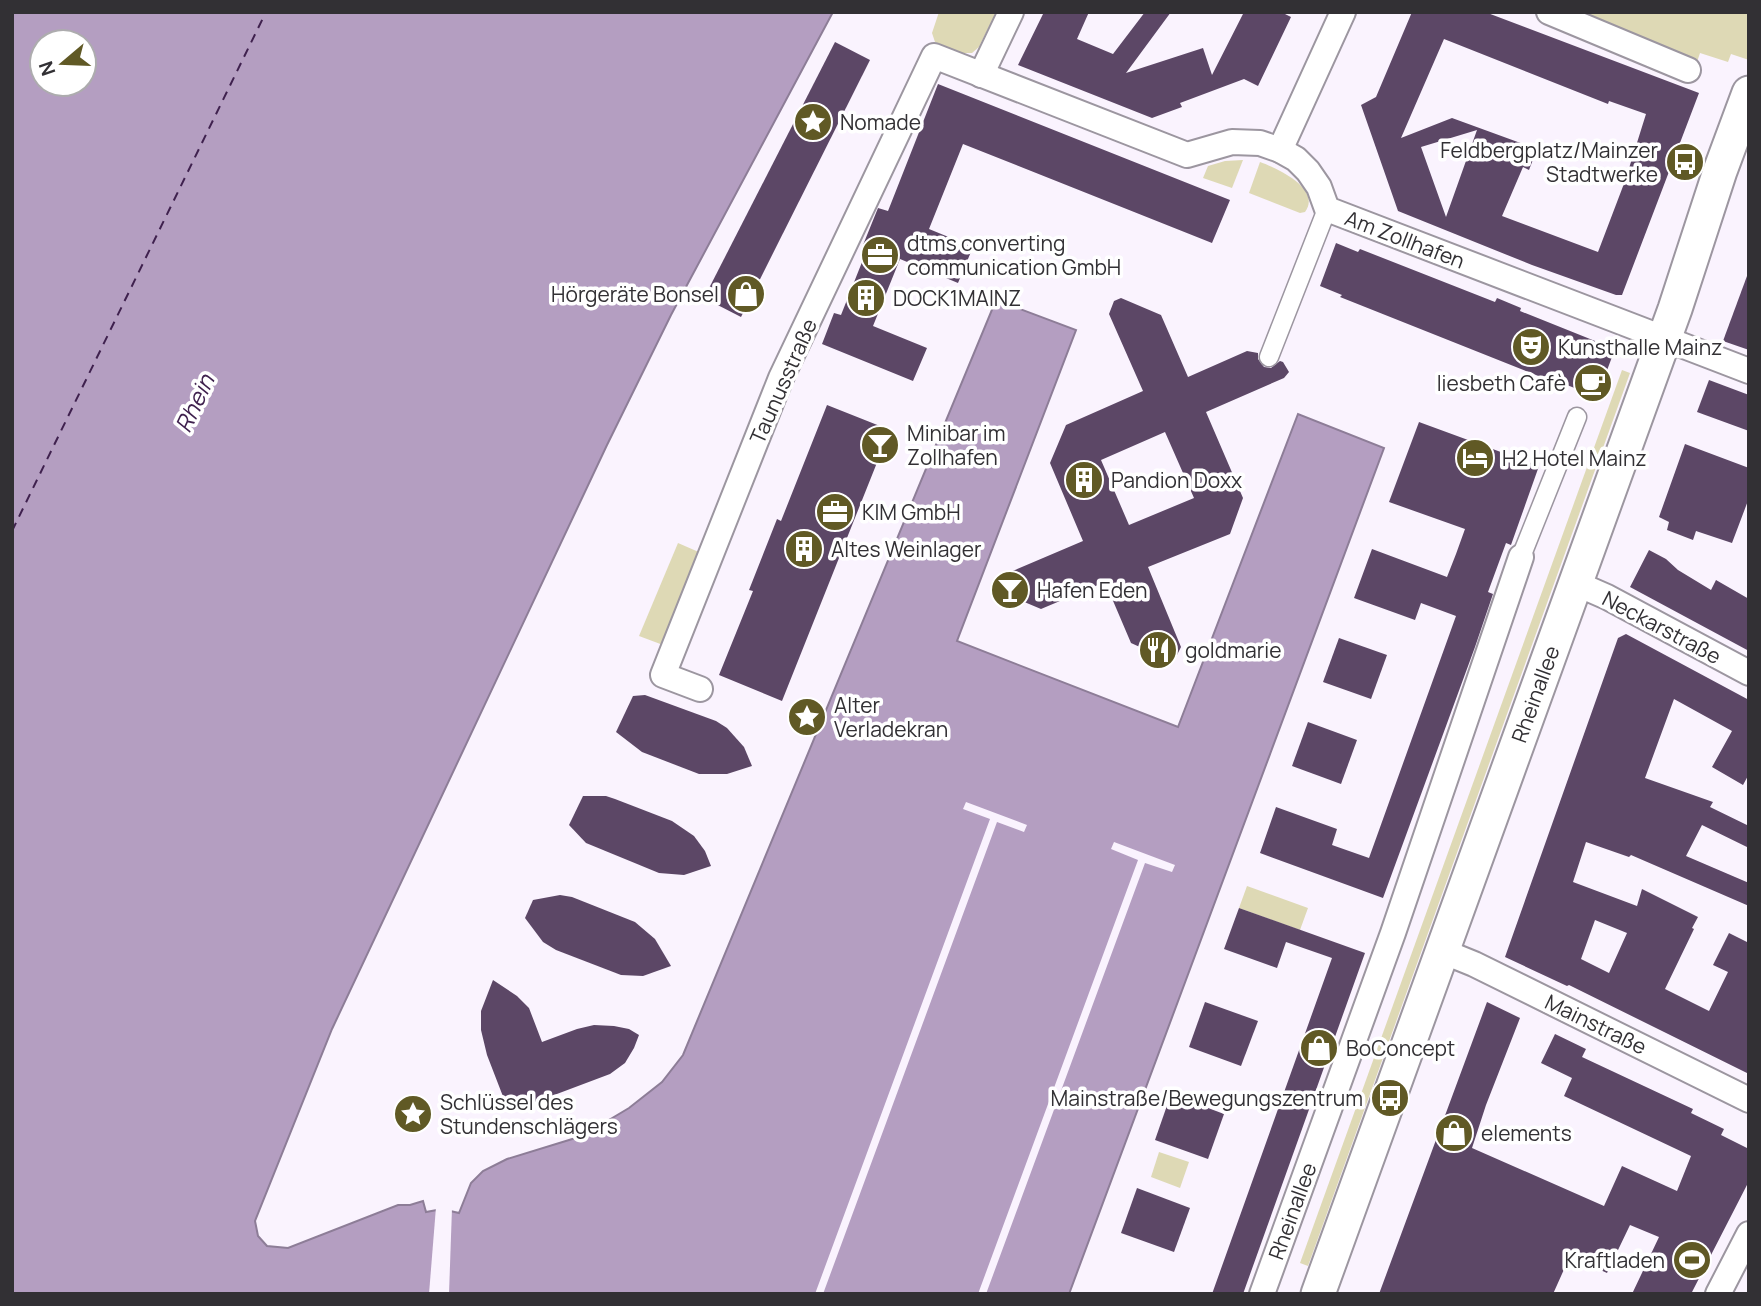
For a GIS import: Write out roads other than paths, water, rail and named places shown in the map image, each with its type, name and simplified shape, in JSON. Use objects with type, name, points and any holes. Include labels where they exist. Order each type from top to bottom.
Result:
[{"type":"main road","name":"Rheinallee","points":[[1318,1294],[1664,338],[1749,93]]},
{"type":"street","points":[[982,75],[1011,12]]},
{"type":"street","points":[[1280,150],[1343,12]]},
{"type":"street","points":[[1549,12],[1688,69]]},
{"type":"street","name":"Am Zollhafen","points":[[934,56],[1187,155],[1232,142],[1260,143],[1280,150],[1296,159],[1308,171],[1319,187],[1327,209],[1749,371]]},
{"type":"street","name":"Taunusstraße","points":[[701,689],[663,675],[781,378],[934,56]]},
{"type":"street","points":[[1269,357],[1327,209]]},
{"type":"street","name":"Rheinallee","points":[[1262,1294],[1393,933],[1521,557],[1577,417]]},
{"type":"street","name":"Neckarstraße","points":[[1575,583],[1607,597],[1749,673]]},
{"type":"street","name":"Mainstraße","points":[[1442,951],[1474,964],[1749,1100]]},
{"type":"street","points":[[1718,1294],[1749,1234]]},
{"type":"water","name":"Rhein","points":[[12,12],[833,12],[671,315],[332,1029],[255,1221],[258,1236],[267,1246],[288,1248],[398,1205],[423,1201],[426,1212],[442,1209],[459,1213],[471,1183],[483,1171],[507,1159],[582,1136],[629,1108],[662,1082],[683,1055],[996,300],[1076,330],[957,641],[1178,727],[1298,414],[1384,448],[1069,1294],[12,1294]]},
{"type":"place","name":"Nomade","points":[[813,122]]},
{"type":"place","name":"Feldbergplatz/Mainzer Stadtwerke","points":[[1685,162]]},
{"type":"place","name":"dtms converting communication GmbH","points":[[880,255]]},
{"type":"place","name":"Hörgeräte Bonsel","points":[[746,294]]},
{"type":"place","name":"DOCK1MAINZ","points":[[866,298]]},
{"type":"place","name":"Kunsthalle Mainz","points":[[1531,347]]},
{"type":"place","name":"liesbeth Cafè","points":[[1593,383]]},
{"type":"place","name":"Minibar im Zollhafen","points":[[880,445]]},
{"type":"place","name":"H2 Hotel Mainz","points":[[1475,458]]},
{"type":"place","name":"Pandion Doxx","points":[[1084,480]]},
{"type":"place","name":"KIM GmbH","points":[[835,512]]},
{"type":"place","name":"Altes Weinlager","points":[[804,549]]},
{"type":"place","name":"Hafen Eden","points":[[1010,590]]},
{"type":"place","name":"goldmarie","points":[[1158,650]]},
{"type":"place","name":"Alter Verladekran","points":[[807,717]]},
{"type":"place","name":"BoConcept","points":[[1319,1048]]},
{"type":"place","name":"Mainstraße/Bewegungszentrum","points":[[1390,1098]]},
{"type":"place","name":"Schlüssel des Stundenschlägers","points":[[413,1114]]},
{"type":"place","name":"elements","points":[[1454,1133]]},
{"type":"place","name":"Kraftladen","points":[[1692,1260]]}]
